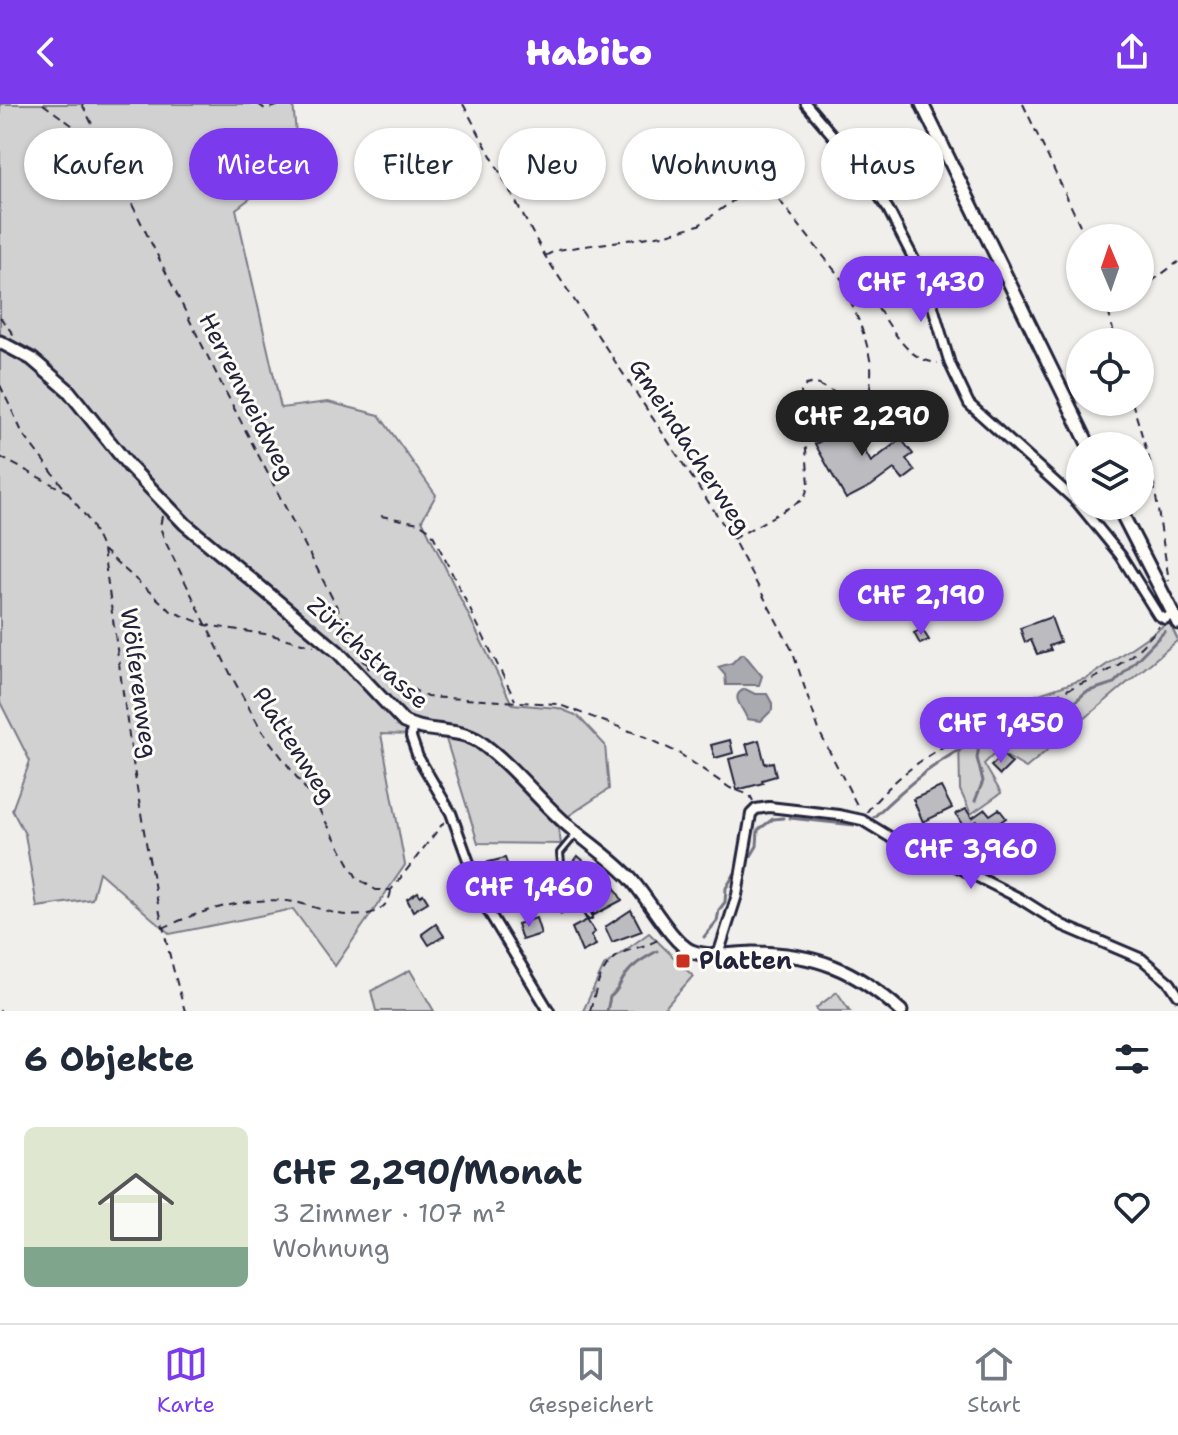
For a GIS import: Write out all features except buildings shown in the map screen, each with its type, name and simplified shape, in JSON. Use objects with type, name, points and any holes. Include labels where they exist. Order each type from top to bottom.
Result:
[{"type":"street","points":[[806,104],[856,163],[888,209],[926,283],[950,364],[969,404],[1077,502],[1121,556],[1158,615],[1172,618]]},
{"type":"street","points":[[922,104],[1082,432]]},
{"type":"street","name":"Zürichstrasse","points":[[0,342],[32,359],[68,390],[129,466],[185,524],[338,652],[404,722],[426,731],[455,733],[476,739],[506,763],[543,803],[628,875],[676,940],[692,951],[718,955],[765,953],[812,958],[846,970],[868,983],[901,1011]]},
{"type":"street","points":[[1125,520],[1172,618]]},
{"type":"street","points":[[412,726],[411,737],[418,757],[451,813],[484,904],[549,1011]]},
{"type":"street","points":[[718,955],[737,895],[751,814],[756,809],[769,807],[862,820],[903,845],[932,854],[1019,898],[1062,925],[1142,959],[1170,983],[1178,995]]},
{"type":"lane","points":[[932,854],[976,826]]},
{"type":"lane","points":[[577,833],[560,853],[561,863],[589,916]]},
{"type":"path","points":[[43,104],[76,128]]},
{"type":"path","name":"Herrenweidweg","points":[[82,104],[94,128]]},
{"type":"path","points":[[258,104],[265,109],[286,104]]},
{"type":"path","name":"Gmeindacherweg","points":[[463,104],[545,256],[733,539],[792,650],[820,733],[858,806],[862,820]]},
{"type":"path","points":[[1023,104],[1079,224]]},
{"type":"path","points":[[545,256],[557,250],[663,235],[699,225],[744,193],[760,189],[776,196],[854,296]]},
{"type":"path","name":"Herrenweidweg","points":[[130,200],[372,676]]},
{"type":"path","points":[[1154,280],[1178,262]]},
{"type":"path","points":[[854,296],[866,295],[905,347],[930,362],[950,364]]},
{"type":"path","points":[[733,539],[804,499],[809,484],[801,392],[806,385],[815,383],[873,411],[868,395],[871,370],[867,341],[851,302],[854,296]]},
{"type":"path","points":[[1109,312],[1113,328]]},
{"type":"path","name":"Wölferenweg","points":[[0,385],[23,434],[90,522],[103,550],[161,928],[185,1011]]},
{"type":"path","points":[[1136,416],[1151,465],[1170,585]]},
{"type":"path","points":[[0,457],[68,493]]},
{"type":"path","name":"Plattenweg","points":[[164,503],[160,527],[165,541],[262,731],[313,799],[357,878],[376,890],[391,890]]},
{"type":"path","points":[[381,516],[419,523],[431,531],[516,701]]},
{"type":"path","points":[[103,550],[171,611],[206,625],[271,635],[338,652],[366,663],[427,697],[557,704],[646,737],[680,754],[730,788],[750,795],[756,809]]},
{"type":"path","points":[[862,820],[895,779],[908,768],[965,735],[1118,668],[1172,618]]},
{"type":"path","points":[[161,928],[187,917],[267,901],[294,902],[352,916],[377,911],[388,902],[391,890],[451,813]]},
{"type":"path","points":[[590,1011],[607,964],[625,952],[654,942],[669,932]]},
{"type":"shaded area","points":[[0,104],[293,104],[295,128],[189,128],[189,200],[248,200],[236,209],[281,408],[328,402],[379,415],[436,495],[422,520],[512,704],[558,708],[578,716],[605,745],[609,789],[558,823],[561,844],[478,843],[445,736],[381,734],[405,865],[335,966],[293,909],[170,934],[99,872],[92,899],[37,907],[25,834],[12,810],[30,761],[0,702]]},
{"type":"shaded area","points":[[1169,622],[1178,640],[1026,768],[997,751],[984,764],[1001,793],[971,814],[960,790],[959,735],[1018,701],[1087,678]]},
{"type":"shaded area","points":[[741,654],[762,676],[759,685],[726,685],[725,675],[718,667],[732,663]]},
{"type":"shaded area","points":[[745,689],[755,694],[767,694],[772,703],[772,710],[761,721],[747,719],[738,702],[738,695]]},
{"type":"shaded area","points":[[649,933],[693,976],[662,1011],[583,1011],[604,966]]},
{"type":"shaded area","points":[[410,970],[434,1011],[376,1011],[371,991]]},
{"type":"shaded area","points":[[837,992],[850,1011],[818,1011],[816,1008]]},
{"type":"waterway","points":[[874,817],[912,783],[954,753],[984,738],[1010,734],[1022,723],[1037,716],[1063,712],[1086,692],[1114,683],[1165,631]]},
{"type":"waterway","points":[[975,801],[983,781],[977,758],[980,740]]},
{"type":"waterway","points":[[751,856],[757,846],[758,830],[773,819],[783,818]]},
{"type":"waterway","points":[[790,818],[854,825]]},
{"type":"waterway","points":[[704,937],[717,921],[719,910],[725,902],[726,888],[735,873]]},
{"type":"waterway","points":[[607,1011],[610,997],[628,972],[657,951]]},
{"type":"place","name":"Platten","points":[[683,961]]}]
